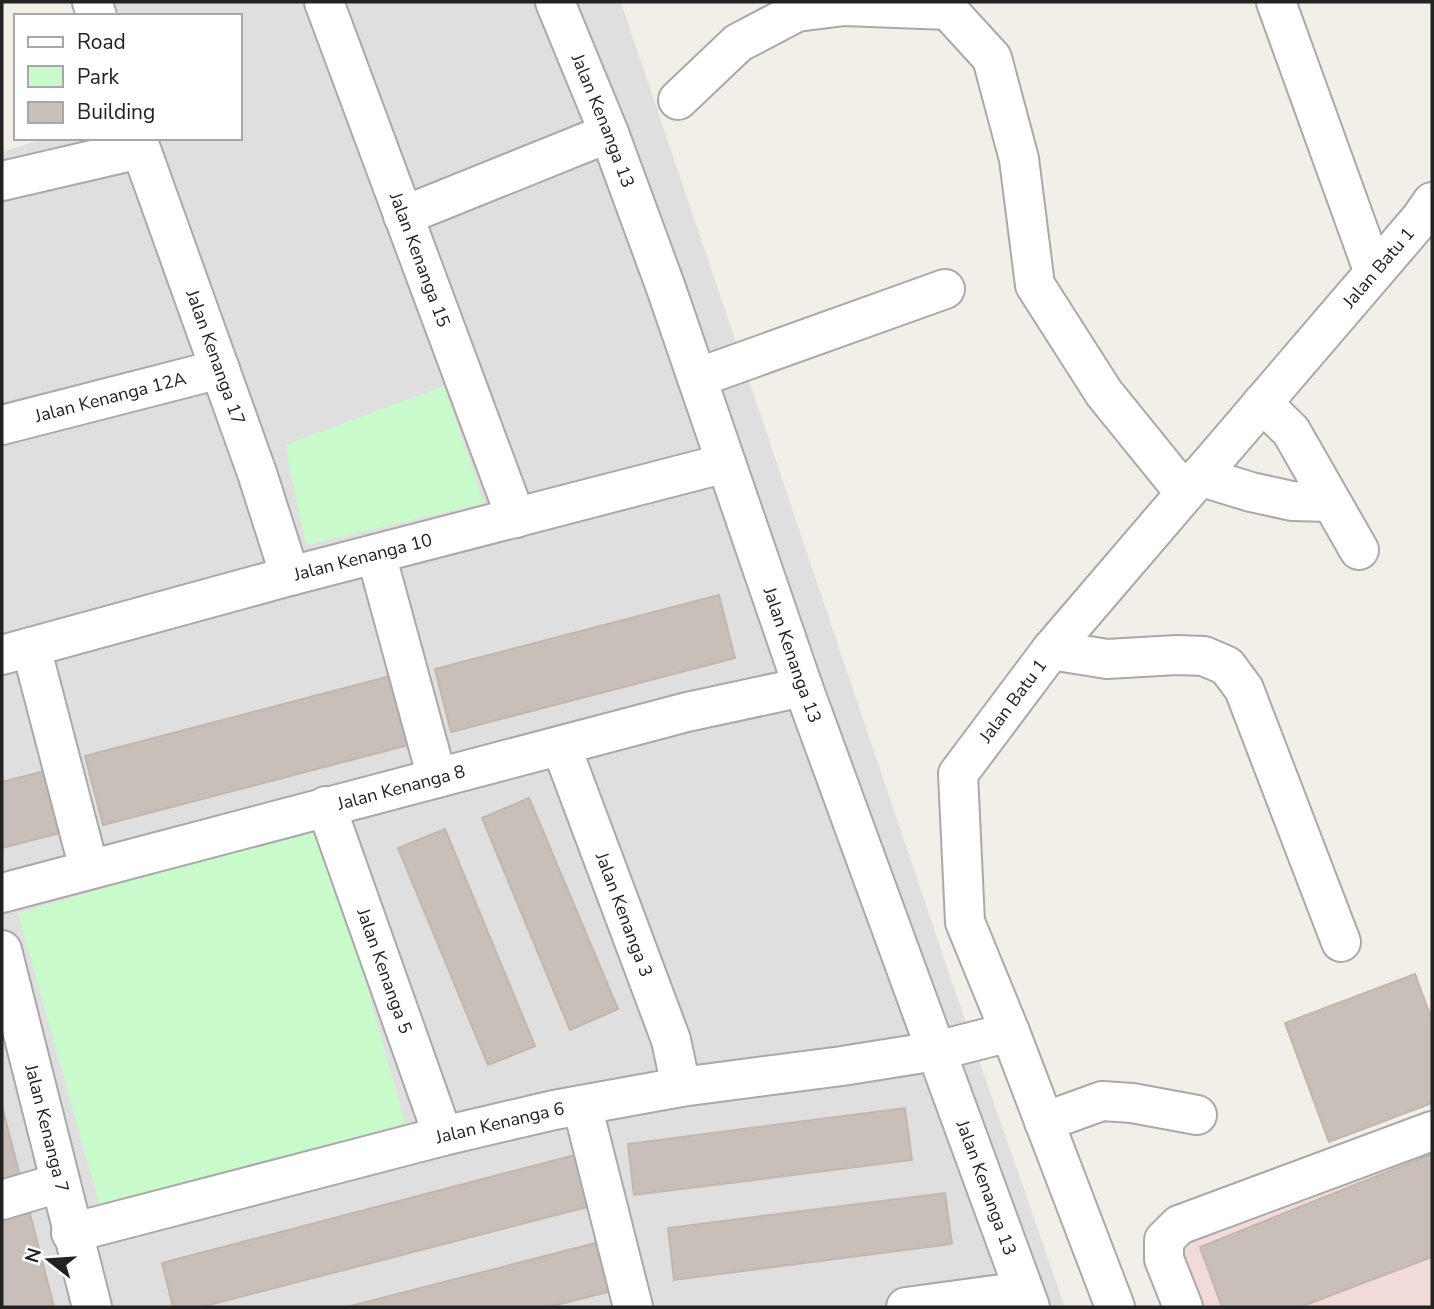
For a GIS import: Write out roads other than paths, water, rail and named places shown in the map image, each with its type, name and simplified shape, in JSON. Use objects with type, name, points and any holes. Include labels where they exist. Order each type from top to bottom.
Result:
[{"type":"street","name":"Jalan Kenanga 15","points":[[324,2],[516,518]]},
{"type":"street","name":"Jalan Kenanga 13","points":[[555,2],[609,133],[803,687],[1027,1299]]},
{"type":"street","points":[[1276,2],[1374,273]]},
{"type":"street","points":[[678,100],[738,43],[797,12],[844,6],[948,6],[992,58],[1019,159],[1035,285],[1104,393],[1192,484],[1292,501],[1331,502]]},
{"type":"street","points":[[403,216],[609,133]]},
{"type":"street","points":[[2,181],[138,144]]},
{"type":"street","name":"Jalan Kenanga 17","points":[[138,144],[220,369],[290,576]]},
{"type":"street","name":"Jalan Batu 1","points":[[1115,1307],[965,922],[958,774],[1051,650],[1432,202]]},
{"type":"street","points":[[697,378],[945,289]]},
{"type":"street","name":"Jalan Kenanga 12A","points":[[2,425],[220,369]]},
{"type":"street","points":[[1262,403],[1291,431],[1359,550]]},
{"type":"street","name":"Jalan Kenanga 10","points":[[16,651],[290,576],[726,463]]},
{"type":"street","points":[[376,554],[437,778]]},
{"type":"street","points":[[1051,650],[1107,659],[1204,656],[1227,666],[1244,689],[1341,942]]},
{"type":"street","points":[[16,651],[89,869]]},
{"type":"street","name":"Jalan Kenanga 8","points":[[2,892],[687,712],[803,687]]},
{"type":"street","name":"Jalan Kenanga 3","points":[[561,746],[671,1040],[681,1087]]},
{"type":"street","name":"Jalan Kenanga 5","points":[[326,806],[443,1136]]},
{"type":"street","name":"Jalan Kenanga 7","points":[[2,950],[71,1233],[92,1307]]},
{"type":"street","name":"Jalan Kenanga 6","points":[[71,1233],[443,1136],[582,1105],[681,1087],[936,1051],[1010,1032]]},
{"type":"street","points":[[1044,1122],[1102,1101],[1132,1103],[1197,1115]]},
{"type":"street","points":[[582,1105],[633,1307]]},
{"type":"street","points":[[1183,1307],[1164,1259],[1164,1240],[1179,1225],[1432,1131]]},
{"type":"street","points":[[2,1200],[59,1183]]},
{"type":"street","points":[[906,1307],[1027,1299]]}]
